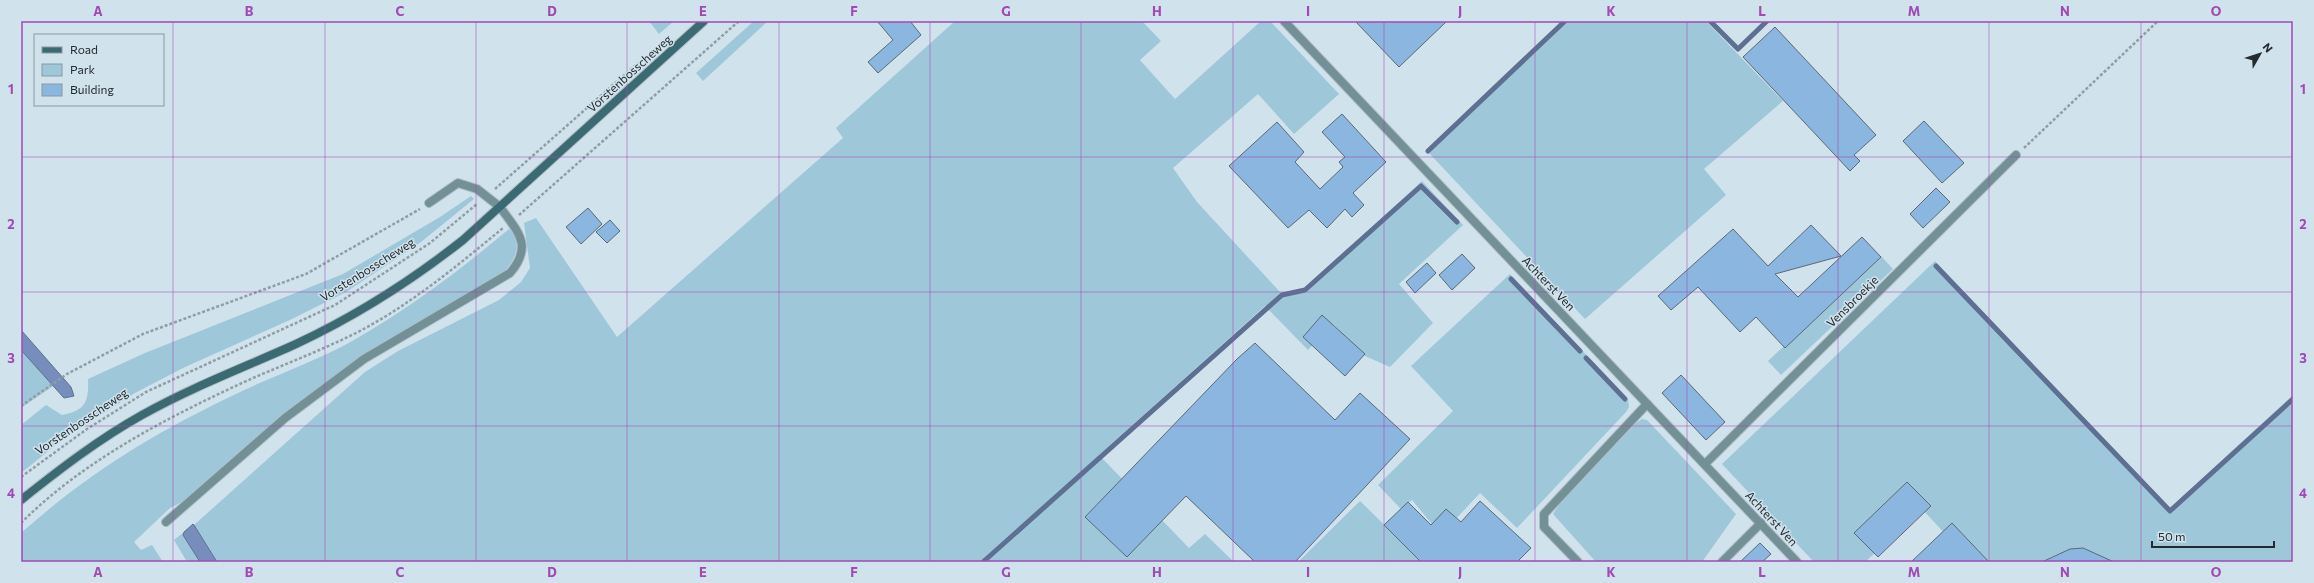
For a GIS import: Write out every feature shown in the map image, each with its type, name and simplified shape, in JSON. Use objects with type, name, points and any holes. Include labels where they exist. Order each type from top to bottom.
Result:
[{"type":"street","name":"Vorstenbosscheweg","points":[[21,500],[77,456],[142,415],[201,386],[296,343],[376,302],[438,260],[500,207],[704,21]]},
{"type":"street","name":"Achterst Ven","points":[[1284,21],[1797,562]]},
{"type":"street","name":"Vensbroekje","points":[[1705,464],[2016,155]]},
{"type":"street","points":[[166,522],[285,418],[364,359],[510,273],[520,262],[522,250],[519,232],[500,207],[477,188],[458,183],[429,204]]},
{"type":"street","points":[[1578,562],[1544,527],[1544,514],[1647,404]]},
{"type":"street","points":[[1722,562],[1761,523]]},
{"type":"path","points":[[2016,155],[2158,21]]},
{"type":"path","name":"Vorstenbosscheweg","points":[[21,477],[87,429],[146,392],[328,308],[368,285],[430,243],[487,196],[640,61]]},
{"type":"path","points":[[21,406],[49,388],[67,374],[143,334],[306,274],[429,204]]},
{"type":"green space","points":[[649,21],[674,21],[659,34]]},
{"type":"green space","points":[[754,21],[768,21],[703,81],[696,73]]},
{"type":"green space","points":[[955,21],[1142,21],[1161,41],[1140,60],[1175,99],[1261,21],[1270,21],[1339,94],[1294,134],[1258,94],[1173,168],[1197,202],[1280,292],[1300,293],[1422,181],[1463,225],[1399,284],[1433,323],[1390,367],[1365,356],[1333,324],[1308,350],[1265,306],[1099,455],[1189,548],[1205,534],[1234,562],[217,562],[194,525],[365,372],[398,351],[499,300],[521,282],[530,268],[524,223],[536,218],[617,337],[843,138],[836,128]]},
{"type":"green space","points":[[1568,21],[1706,21],[1783,101],[1704,169],[1726,195],[1585,319],[1429,153]]},
{"type":"green space","points":[[471,196],[474,199],[421,242],[346,292],[292,319],[183,368],[135,393],[62,440],[21,473],[21,425],[46,405],[62,415],[81,408],[88,394],[88,379],[145,353],[343,274],[440,217]]},
{"type":"green space","points":[[509,229],[516,239],[517,245],[515,256],[504,272],[357,359],[283,414],[182,502],[170,508],[134,542],[141,550],[152,545],[163,562],[21,562],[21,533],[72,491],[98,472],[150,439],[206,409],[251,387],[340,348],[375,328],[434,288]]},
{"type":"green space","points":[[1881,256],[1893,269],[1781,375],[1768,361]]},
{"type":"green space","points":[[1935,261],[2170,508],[2293,395],[2293,562],[1971,562],[1923,510],[1865,562],[1814,562],[1722,464]]},
{"type":"green space","points":[[1510,274],[1628,399],[1629,407],[1517,528],[1480,493],[1441,535],[1412,500],[1401,509],[1378,485],[1453,411],[1411,366]]},
{"type":"green space","points":[[21,350],[53,386],[21,408]]},
{"type":"green space","points":[[1642,419],[1647,420],[1736,514],[1702,562],[1596,562],[1553,514],[1560,503],[1635,424]]},
{"type":"green space","points":[[1360,501],[1422,562],[1298,562]]},
{"type":"green space","points":[[183,533],[200,562],[187,562],[174,540]]},
{"type":"shaded area","points":[[21,330],[71,387],[74,396],[64,398],[21,350]]},
{"type":"shaded area","points":[[193,524],[217,562],[200,562],[183,535],[184,532]]},
{"type":"building","points":[[877,21],[910,21],[921,35],[878,73],[868,62],[893,40]]},
{"type":"building","points":[[1355,21],[1447,21],[1399,67]]},
{"type":"building","points":[[1775,27],[1876,135],[1854,155],[1860,161],[1850,171],[1743,57]]},
{"type":"building","points":[[1342,114],[1386,162],[1353,193],[1364,205],[1352,217],[1345,209],[1327,228],[1309,210],[1288,228],[1229,166],[1277,122],[1304,152],[1295,162],[1320,189],[1343,167],[1339,162],[1345,157],[1322,132]]},
{"type":"building","points":[[1924,121],[1964,163],[1942,183],[1903,141]]},
{"type":"building","points":[[1936,188],[1950,202],[1923,228],[1910,214]]},
{"type":"building","points":[[588,208],[602,224],[581,244],[566,227]]},
{"type":"building","points":[[610,220],[620,231],[607,243],[596,232]]},
{"type":"building","points":[[1811,225],[1841,256],[1775,274],[1798,297],[1862,237],[1881,257],[1785,348],[1756,317],[1740,332],[1698,287],[1671,310],[1658,296],[1733,229],[1768,266]]},
{"type":"building","points":[[1462,254],[1475,268],[1452,290],[1439,275]]},
{"type":"building","points":[[1427,263],[1436,273],[1415,293],[1406,282]]},
{"type":"building","points":[[1322,315],[1365,354],[1345,376],[1303,337]]},
{"type":"building","points":[[1255,343],[1335,420],[1360,393],[1410,439],[1295,562],[1255,562],[1186,496],[1127,557],[1085,517],[1237,359]]},
{"type":"building","points":[[1681,375],[1725,422],[1706,440],[1662,393]]},
{"type":"building","points":[[1907,482],[1931,506],[1878,557],[1854,533]]},
{"type":"building","points":[[1480,501],[1531,548],[1517,562],[1421,562],[1384,525],[1408,502],[1431,525],[1446,509],[1461,522]]},
{"type":"building","points":[[1952,523],[1989,562],[1911,562]]},
{"type":"building","points":[[1760,543],[1771,554],[1762,562],[1740,562]]},
{"type":"building","points":[[2083,548],[2114,562],[2042,562],[2070,549]]},
{"type":"waterway","points":[[1428,151],[1565,21]]},
{"type":"waterway","points":[[1710,21],[1738,49],[1767,21]]},
{"type":"waterway","points":[[983,562],[1282,295],[1305,290],[1421,186],[1457,222]]},
{"type":"waterway","points":[[1936,266],[2170,511],[2293,399]]},
{"type":"waterway","points":[[1511,279],[1580,351]]},
{"type":"waterway","points":[[1586,358],[1625,399]]}]
